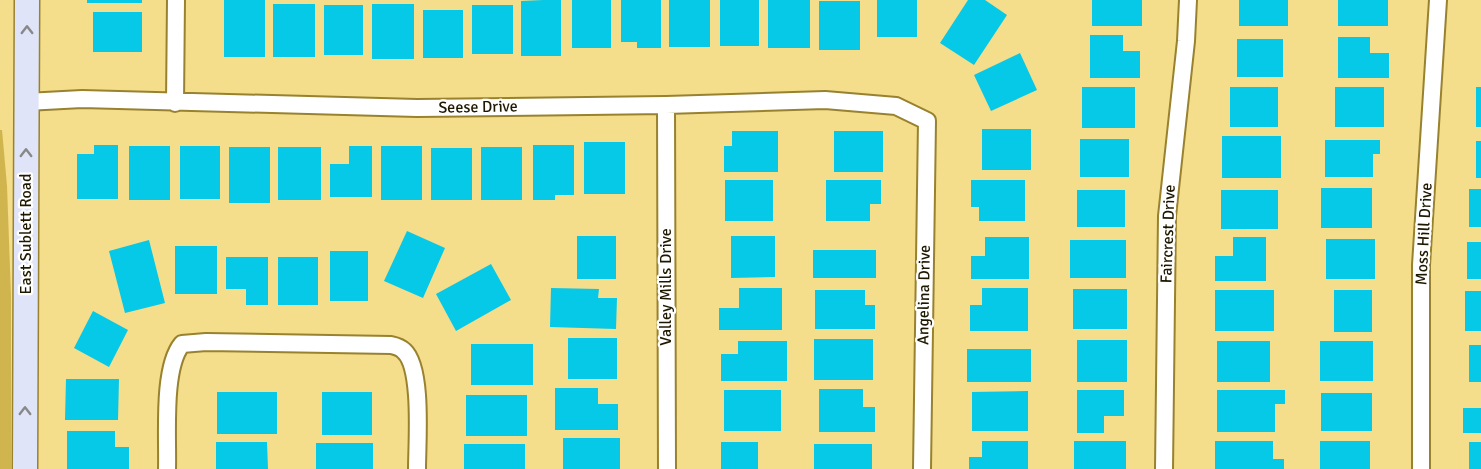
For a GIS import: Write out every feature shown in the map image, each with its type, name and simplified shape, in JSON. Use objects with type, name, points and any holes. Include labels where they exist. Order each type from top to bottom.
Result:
[{"type":"main road","name":"East Sublett Road","points":[[25,469],[27,0]]},
{"type":"street","points":[[175,103],[176,0]]},
{"type":"street","name":"Faircrest Drive","points":[[1164,469],[1167,216],[1186,41],[1188,0]]},
{"type":"street","name":"Moss Hill Drive","points":[[1420,469],[1421,265],[1438,0]]},
{"type":"street","name":"Seese Drive","points":[[26,102],[82,99],[417,108],[666,105],[825,100],[896,106],[927,121]]},
{"type":"street","name":"Valley Mills Drive","points":[[666,105],[667,469]]},
{"type":"street","name":"Angelina Drive","points":[[922,469],[927,121]]},
{"type":"street","points":[[167,469],[171,364],[176,351],[182,344],[206,342],[392,345],[403,349],[409,357],[416,379],[417,469]]},
{"type":"shaded area","points":[[0,130],[2,130],[7,186],[11,296],[11,469],[0,469]]},
{"type":"building","points":[[87,0],[142,0],[142,3],[87,3]]},
{"type":"building","points":[[224,0],[265,0],[265,57],[224,57]]},
{"type":"building","points":[[561,0],[561,56],[521,56],[521,1]]},
{"type":"building","points":[[572,0],[611,0],[611,48],[572,48]]},
{"type":"building","points":[[621,0],[661,0],[661,48],[637,48],[637,42],[621,42]]},
{"type":"building","points":[[669,0],[710,0],[710,47],[669,47]]},
{"type":"building","points":[[720,0],[759,0],[759,46],[720,46]]},
{"type":"building","points":[[768,0],[810,0],[810,48],[768,48]]},
{"type":"building","points":[[877,0],[917,0],[917,37],[877,37]]},
{"type":"building","points":[[968,0],[985,0],[1007,15],[974,65],[940,43]]},
{"type":"building","points":[[1092,0],[1142,0],[1142,26],[1092,26]]},
{"type":"building","points":[[1239,0],[1288,0],[1288,26],[1239,26]]},
{"type":"building","points":[[1338,0],[1388,0],[1388,26],[1338,26]]},
{"type":"building","points":[[819,1],[860,1],[860,50],[819,50]]},
{"type":"building","points":[[273,4],[315,4],[315,57],[273,57]]},
{"type":"building","points":[[372,4],[414,4],[414,59],[372,59]]},
{"type":"building","points":[[324,5],[363,5],[363,55],[324,55]]},
{"type":"building","points":[[472,5],[513,5],[513,54],[472,54]]},
{"type":"building","points":[[423,10],[463,10],[463,58],[423,58]]},
{"type":"building","points":[[93,12],[142,12],[142,52],[93,52]]},
{"type":"building","points":[[1090,35],[1123,35],[1123,51],[1140,51],[1140,78],[1090,78]]},
{"type":"building","points":[[1338,37],[1370,37],[1370,53],[1389,53],[1389,78],[1338,78]]},
{"type":"building","points":[[1237,39],[1283,39],[1283,77],[1237,77]]},
{"type":"building","points":[[1020,53],[1037,90],[991,111],[974,75]]},
{"type":"building","points":[[1082,87],[1135,87],[1135,128],[1082,128]]},
{"type":"building","points":[[1230,87],[1278,87],[1278,127],[1230,127]]},
{"type":"building","points":[[1335,87],[1384,87],[1384,127],[1335,127]]},
{"type":"building","points":[[1476,87],[1481,87],[1481,127],[1476,127]]},
{"type":"building","points":[[982,129],[1031,129],[1031,170],[982,170]]},
{"type":"building","points":[[732,131],[778,131],[778,172],[724,172],[724,146],[732,146]]},
{"type":"building","points":[[834,131],[883,131],[883,172],[834,172]]},
{"type":"building","points":[[1222,136],[1281,136],[1281,178],[1222,178]]},
{"type":"building","points":[[1080,139],[1129,139],[1129,177],[1080,177]]},
{"type":"building","points":[[1325,140],[1380,140],[1380,154],[1373,154],[1373,177],[1325,177]]},
{"type":"building","points":[[1476,141],[1481,141],[1481,178],[1476,178]]},
{"type":"building","points":[[584,142],[625,142],[625,194],[584,194]]},
{"type":"building","points":[[94,145],[118,145],[118,199],[77,199],[77,154],[94,154]]},
{"type":"building","points":[[533,145],[574,145],[574,195],[555,195],[555,200],[533,200]]},
{"type":"building","points":[[129,146],[170,146],[170,200],[129,200]]},
{"type":"building","points":[[180,146],[220,146],[220,199],[180,199]]},
{"type":"building","points":[[349,146],[372,146],[372,197],[330,197],[330,164],[349,164]]},
{"type":"building","points":[[381,146],[422,146],[422,200],[381,200]]},
{"type":"building","points":[[229,147],[270,147],[270,203],[229,203]]},
{"type":"building","points":[[278,147],[321,147],[321,200],[278,200]]},
{"type":"building","points":[[481,147],[522,147],[522,200],[481,200]]},
{"type":"building","points":[[431,148],[472,148],[472,200],[431,200]]},
{"type":"building","points":[[725,180],[773,180],[773,221],[725,221]]},
{"type":"building","points":[[826,180],[881,180],[881,204],[870,204],[870,221],[826,221]]},
{"type":"building","points":[[971,180],[1025,180],[1025,221],[979,221],[979,207],[971,207]]},
{"type":"building","points":[[1321,188],[1372,188],[1372,228],[1321,228]]},
{"type":"building","points":[[1469,189],[1481,189],[1481,227],[1469,227]]},
{"type":"building","points":[[1077,190],[1125,190],[1125,227],[1077,227]]},
{"type":"building","points":[[1221,190],[1278,190],[1278,229],[1221,229]]},
{"type":"building","points":[[407,231],[445,248],[423,298],[384,281]]},
{"type":"building","points":[[577,236],[616,236],[616,279],[577,279]]},
{"type":"building","points":[[731,236],[775,236],[775,277],[731,278]]},
{"type":"building","points":[[985,237],[1029,237],[1029,279],[971,279],[971,256],[985,256]]},
{"type":"building","points":[[1233,237],[1266,237],[1266,281],[1215,281],[1215,256],[1233,256]]},
{"type":"building","points":[[1326,239],[1375,239],[1375,279],[1326,279]]},
{"type":"building","points":[[149,240],[165,303],[125,313],[109,251]]},
{"type":"building","points":[[1070,240],[1126,240],[1126,278],[1070,278]]},
{"type":"building","points":[[1467,242],[1481,242],[1481,279],[1467,279]]},
{"type":"building","points":[[175,246],[217,246],[217,294],[175,294]]},
{"type":"building","points":[[813,250],[876,250],[876,278],[813,278]]},
{"type":"building","points":[[330,251],[368,251],[368,301],[330,301]]},
{"type":"building","points":[[226,257],[268,257],[268,305],[246,305],[246,289],[226,289]]},
{"type":"building","points":[[278,257],[318,257],[318,305],[278,305]]},
{"type":"building","points":[[491,264],[511,300],[456,331],[436,294]]},
{"type":"building","points":[[551,288],[599,289],[598,298],[617,298],[616,329],[550,327]]},
{"type":"building","points":[[739,288],[782,288],[782,330],[719,330],[719,308],[739,308]]},
{"type":"building","points":[[982,288],[1028,288],[1028,331],[970,331],[970,305],[982,305]]},
{"type":"building","points":[[1073,289],[1127,289],[1127,329],[1073,329]]},
{"type":"building","points":[[815,290],[865,290],[865,305],[875,305],[875,329],[815,329]]},
{"type":"building","points":[[1215,290],[1274,290],[1274,331],[1215,331]]},
{"type":"building","points":[[1334,290],[1372,290],[1372,332],[1334,332]]},
{"type":"building","points":[[1465,291],[1481,291],[1481,331],[1465,331]]},
{"type":"building","points":[[93,311],[128,330],[109,367],[74,348]]},
{"type":"building","points":[[568,338],[617,338],[617,379],[568,379]]},
{"type":"building","points":[[814,339],[873,339],[873,380],[814,380]]},
{"type":"building","points":[[1077,340],[1127,340],[1127,382],[1077,382]]},
{"type":"building","points":[[738,341],[787,341],[787,381],[721,381],[721,354],[738,354]]},
{"type":"building","points":[[1217,341],[1270,341],[1270,382],[1217,382]]},
{"type":"building","points":[[1320,341],[1373,341],[1373,381],[1320,381]]},
{"type":"building","points":[[471,344],[533,344],[533,385],[471,385]]},
{"type":"building","points":[[1469,345],[1481,345],[1481,382],[1469,382]]},
{"type":"building","points":[[967,349],[1031,349],[1031,382],[967,382]]},
{"type":"building","points":[[66,379],[119,379],[118,420],[65,420]]},
{"type":"building","points":[[555,388],[598,388],[598,404],[618,404],[618,430],[555,430]]},
{"type":"building","points":[[819,389],[863,389],[863,407],[875,407],[875,432],[819,432]]},
{"type":"building","points":[[724,390],[781,390],[781,431],[724,431]]},
{"type":"building","points":[[1077,390],[1124,390],[1124,416],[1104,416],[1104,433],[1077,433]]},
{"type":"building","points":[[1217,390],[1285,390],[1285,404],[1275,404],[1275,432],[1217,432]]},
{"type":"building","points":[[1028,391],[1028,431],[972,431],[972,392]]},
{"type":"building","points":[[217,392],[277,392],[277,434],[217,434]]},
{"type":"building","points":[[322,392],[372,392],[372,435],[322,435]]},
{"type":"building","points":[[1321,393],[1372,393],[1372,431],[1321,431]]},
{"type":"building","points":[[466,395],[527,395],[527,436],[466,436]]},
{"type":"building","points":[[1463,408],[1481,408],[1481,433],[1463,433]]},
{"type":"building","points":[[67,431],[115,431],[115,447],[129,447],[129,469],[67,469]]},
{"type":"building","points":[[563,438],[620,438],[620,469],[563,469]]},
{"type":"building","points":[[982,441],[1028,441],[1028,469],[969,469],[969,457],[982,457]]},
{"type":"building","points":[[1074,441],[1126,441],[1126,469],[1074,469]]},
{"type":"building","points":[[1215,441],[1273,441],[1273,459],[1284,459],[1284,469],[1215,469]]},
{"type":"building","points":[[1320,441],[1370,441],[1370,469],[1320,469]]},
{"type":"building","points":[[216,442],[267,442],[268,469],[216,469]]},
{"type":"building","points":[[721,442],[758,442],[758,469],[721,469]]},
{"type":"building","points":[[1469,442],[1481,442],[1481,469],[1469,469]]},
{"type":"building","points":[[316,443],[373,443],[373,469],[316,469]]},
{"type":"building","points":[[464,444],[525,444],[525,469],[464,469]]},
{"type":"building","points":[[814,444],[872,444],[872,469],[814,469]]}]
